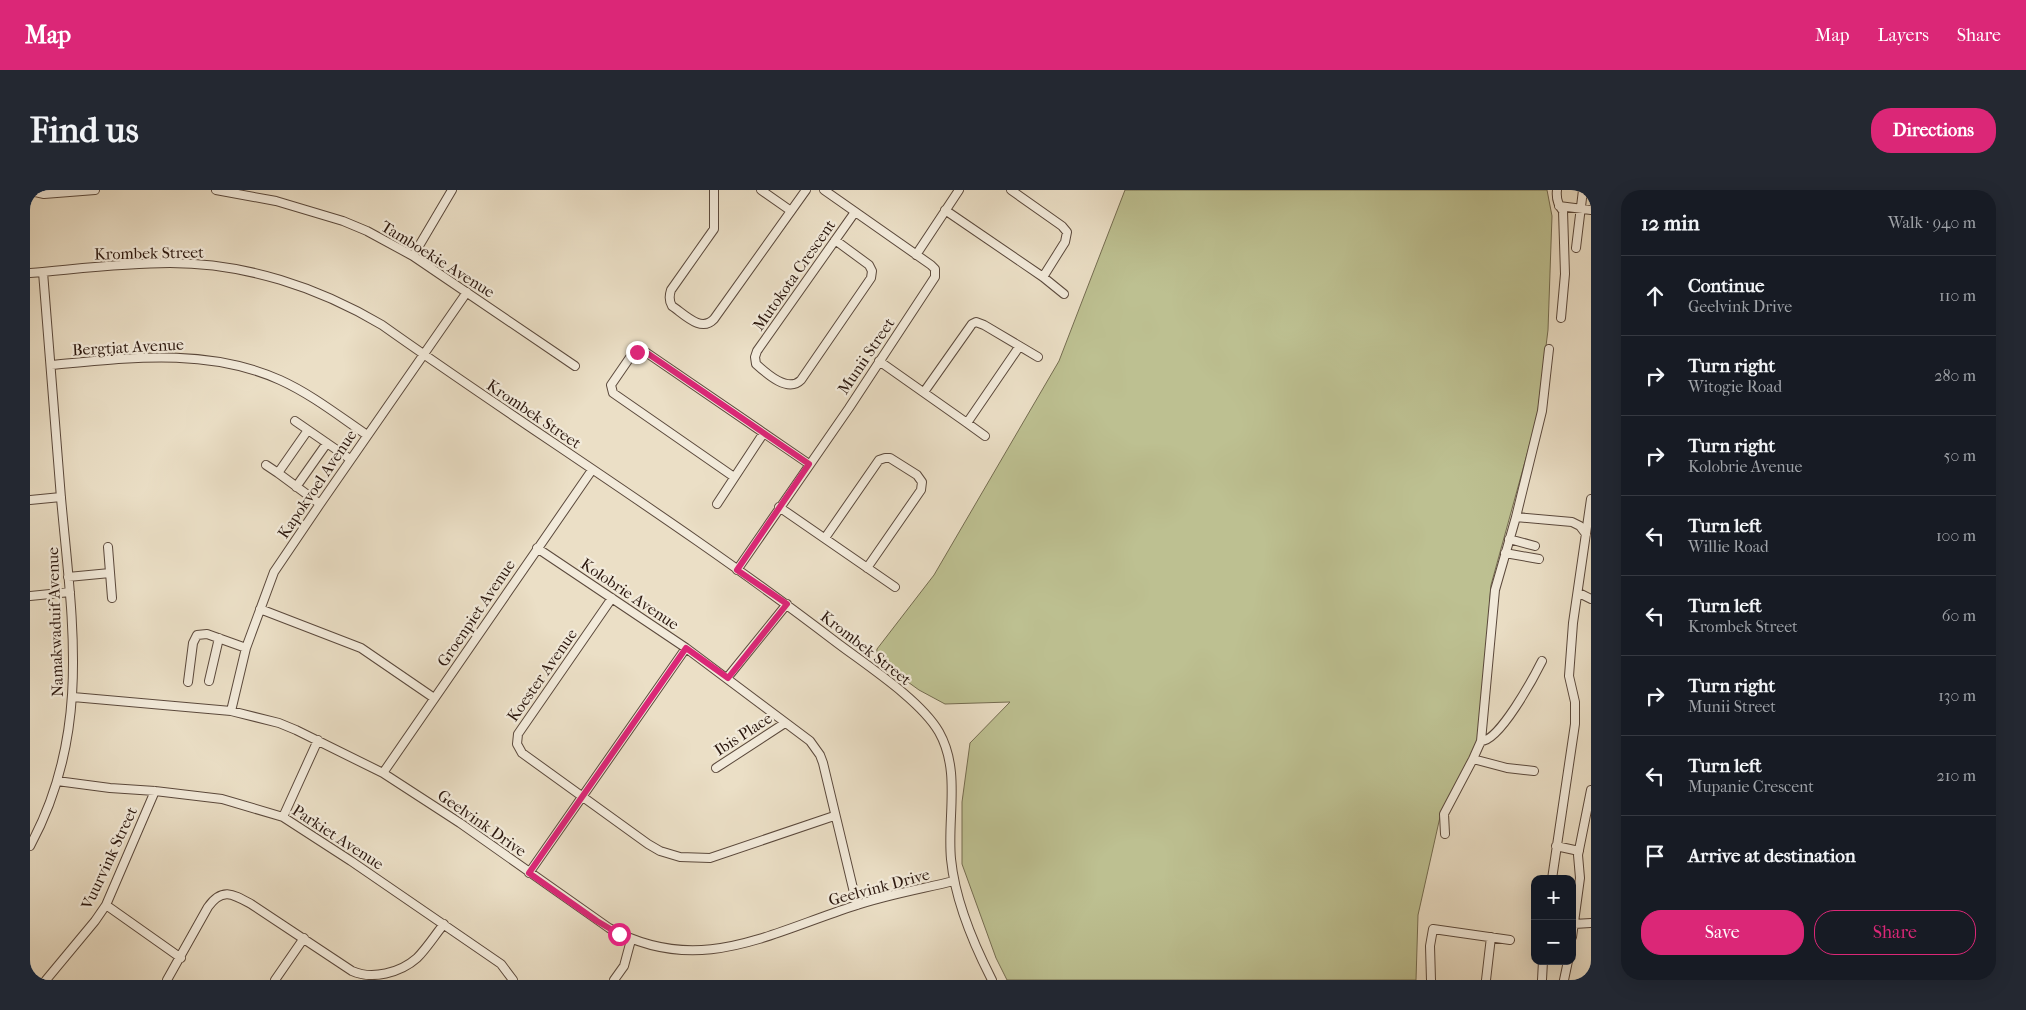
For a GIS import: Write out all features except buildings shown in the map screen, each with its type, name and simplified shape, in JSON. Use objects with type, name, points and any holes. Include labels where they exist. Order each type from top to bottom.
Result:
[{"type":"street","points":[[30,191],[44,194],[95,190]]},
{"type":"street","name":"Tamboekie Avenue","points":[[216,190],[237,192],[276,201],[343,221],[367,231],[413,256],[575,366]]},
{"type":"street","points":[[413,256],[452,190]]},
{"type":"street","points":[[714,190],[714,229],[670,290],[669,295],[672,306],[702,325],[707,325],[714,320],[806,190]]},
{"type":"street","points":[[761,190],[791,210]]},
{"type":"street","name":"Munii Street","points":[[737,570],[936,275],[934,267],[824,190]]},
{"type":"street","points":[[916,255],[959,190]]},
{"type":"street","points":[[1011,190],[1062,226],[1067,232],[1065,242],[1043,277]]},
{"type":"street","points":[[1557,190],[1556,196],[1559,206],[1563,211],[1565,274],[1561,318]]},
{"type":"street","points":[[1576,248],[1583,190]]},
{"type":"street","points":[[1559,206],[1591,210]]},
{"type":"street","points":[[945,210],[1043,277],[1064,294]]},
{"type":"street","name":"Mutokota Crescent","points":[[835,240],[869,265],[872,271],[871,278],[801,380],[791,386],[784,384],[758,366],[755,361],[756,354],[835,240],[855,212]]},
{"type":"street","name":"Krombek Street","points":[[30,273],[112,265],[169,263],[219,266],[243,270],[304,288],[334,300],[382,325],[787,604],[918,706],[929,716],[940,733],[948,755],[952,786],[950,855],[954,882],[973,939],[992,980]]},
{"type":"street","name":"Namakwaduif Avenue","points":[[30,846],[57,781],[66,744],[73,696],[70,592],[43,272]]},
{"type":"street","name":"Kapokvoel Avenue","points":[[231,711],[246,648],[274,572],[350,459],[467,292]]},
{"type":"street","points":[[924,392],[972,324],[976,322],[1038,357]]},
{"type":"street","points":[[967,423],[1019,347]]},
{"type":"street","points":[[1445,834],[1444,814],[1474,759],[1481,741],[1495,590],[1516,517],[1542,411],[1549,349]]},
{"type":"street","points":[[734,477],[613,393],[611,385],[630,356],[637,352],[647,353],[809,464]]},
{"type":"street","name":"Bergtjat Avenue","points":[[51,365],[155,357],[199,358],[222,362],[255,370],[281,380],[367,435]]},
{"type":"street","points":[[879,361],[985,436]]},
{"type":"street","points":[[295,421],[350,459]]},
{"type":"street","points":[[278,473],[308,430]]},
{"type":"street","points":[[717,504],[763,434]]},
{"type":"street","points":[[296,486],[326,443]]},
{"type":"street","points":[[825,538],[879,460],[890,458],[917,475],[922,482],[921,490],[867,568]]},
{"type":"street","points":[[266,465],[320,504]]},
{"type":"street","name":"Groenpiet Avenue","points":[[383,774],[592,470]]},
{"type":"street","points":[[30,500],[61,497]]},
{"type":"street","points":[[1552,875],[1575,724],[1574,702],[1569,676],[1573,623],[1579,593],[1591,498]]},
{"type":"street","points":[[779,507],[895,588]]},
{"type":"street","points":[[1516,517],[1572,522],[1580,526],[1586,534]]},
{"type":"street","points":[[1509,539],[1535,546]]},
{"type":"street","points":[[108,547],[112,598]]},
{"type":"street","name":"Kolobrie Avenue","points":[[537,548],[686,648],[810,741],[820,755],[857,904]]},
{"type":"street","points":[[1505,553],[1539,559]]},
{"type":"street","points":[[68,577],[110,573]]},
{"type":"street","points":[[30,596],[70,592]]},
{"type":"street","points":[[1579,593],[1591,599]]},
{"type":"street","name":"Koester Avenue","points":[[612,598],[517,737],[517,744],[522,754],[660,851],[689,859],[720,855],[834,816]]},
{"type":"street","points":[[728,678],[787,604]]},
{"type":"street","points":[[260,609],[361,648],[434,698]]},
{"type":"street","points":[[188,682],[196,637],[199,634],[219,638],[246,648]]},
{"type":"street","points":[[209,682],[219,638]]},
{"type":"street","points":[[529,873],[686,648]]},
{"type":"street","points":[[1481,741],[1489,740],[1501,727],[1529,686],[1542,660]]},
{"type":"street","name":"Geelvink Drive","points":[[73,696],[231,711],[279,723],[318,740],[383,774],[438,809],[597,921],[631,940],[674,950],[715,950],[739,945],[857,904],[954,882]]},
{"type":"street","name":"Ibis Place","points":[[716,768],[785,723]]},
{"type":"street","points":[[283,817],[318,740]]},
{"type":"street","points":[[1474,759],[1499,766],[1534,771]]},
{"type":"street","name":"Parkiet Avenue","points":[[57,781],[104,788],[155,791],[222,799],[283,817],[352,861],[501,964],[513,980]]},
{"type":"street","points":[[1575,920],[1580,878],[1579,852],[1591,790]]},
{"type":"street","name":"Vuurvink Street","points":[[46,980],[95,921],[106,904],[155,791]]},
{"type":"street","points":[[1556,846],[1579,852]]},
{"type":"street","points":[[167,980],[208,907],[214,899],[224,894],[238,897],[357,974],[368,977],[394,971],[416,958],[444,924]]},
{"type":"street","points":[[106,904],[180,958]]},
{"type":"street","points":[[1576,924],[1591,923]]},
{"type":"street","points":[[1431,980],[1430,946],[1433,929],[1510,940]]},
{"type":"street","points":[[1486,980],[1491,937]]},
{"type":"street","points":[[275,980],[304,938]]},
{"type":"street","points":[[614,980],[624,966],[631,940]]},
{"type":"street","points":[[1542,980],[1543,965]]},
{"type":"street","points":[[1564,980],[1567,965]]},
{"type":"green space","points":[[1125,190],[1547,190],[1552,216],[1548,330],[1537,418],[1491,585],[1478,759],[1440,817],[1418,915],[1416,980],[1007,980],[996,958],[962,864],[962,802],[970,743],[1010,702],[945,704],[919,690],[876,659],[877,649],[934,575],[1059,361]]},
{"type":"route","points":[[619,934],[597,921],[529,873],[686,648],[728,678],[787,604],[737,570],[809,464],[647,353],[637,352]]}]
